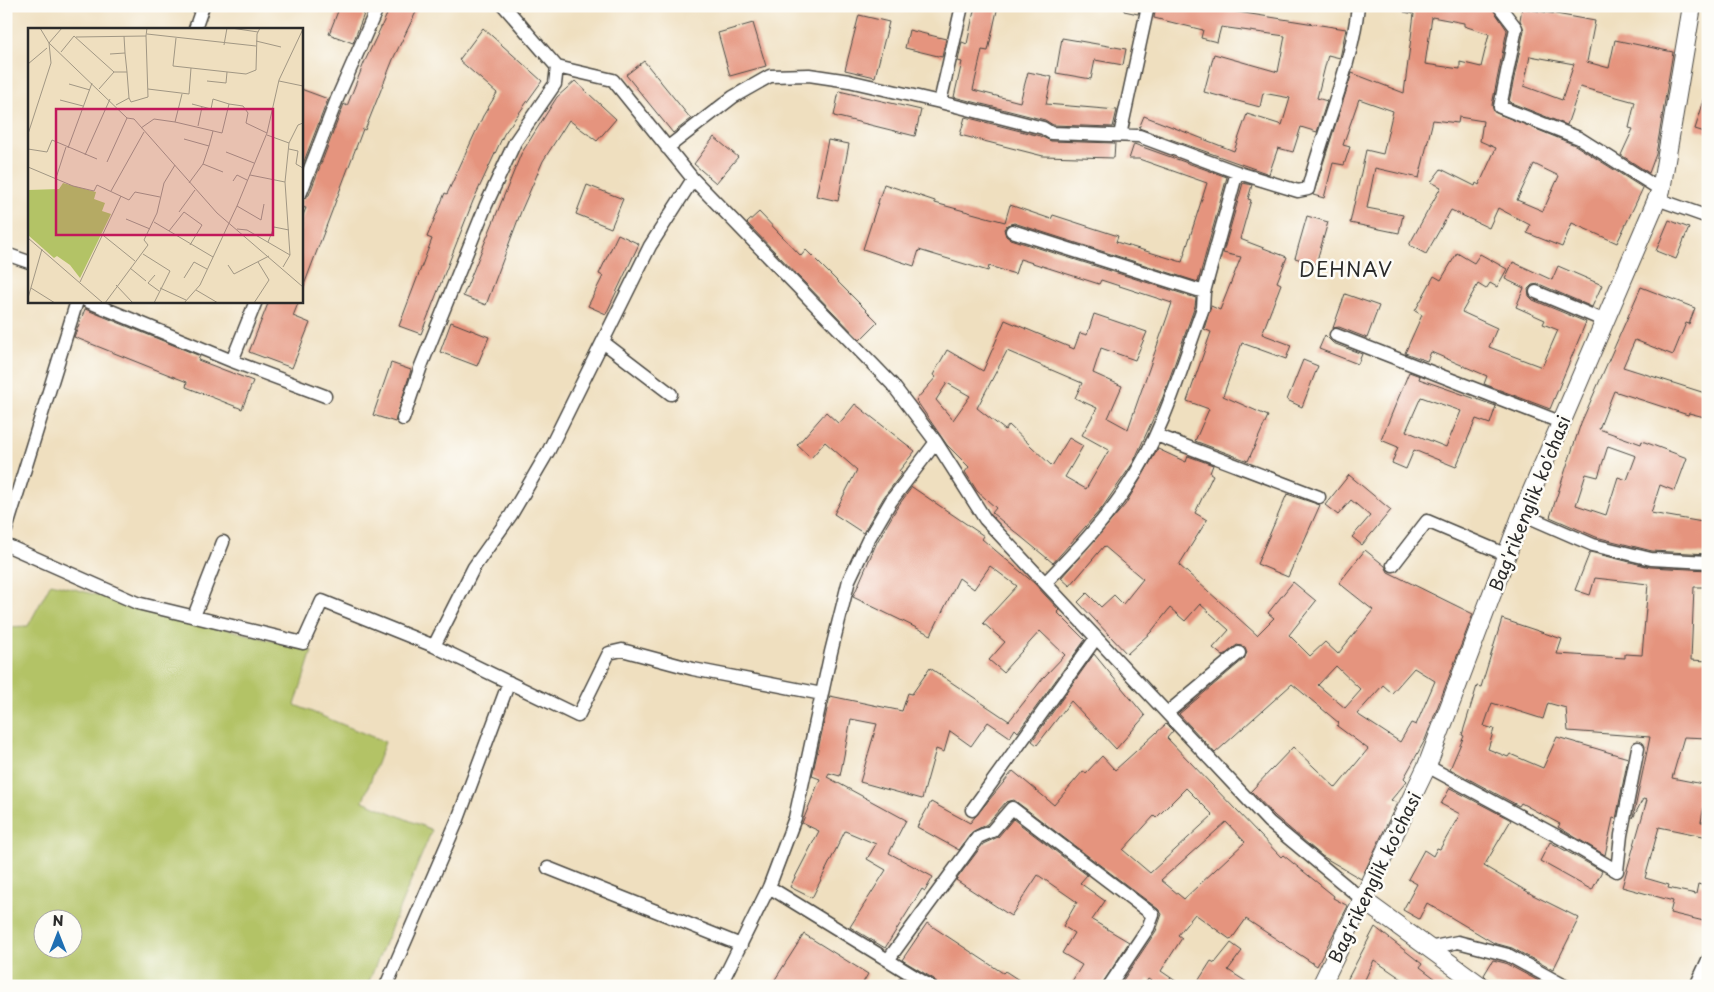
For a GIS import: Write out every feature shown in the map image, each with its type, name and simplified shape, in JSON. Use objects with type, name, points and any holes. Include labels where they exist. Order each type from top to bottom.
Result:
[{"type":"main road","name":"Bag'rikenglik ko'chasi","points":[[1321,986],[1427,766],[1522,514],[1603,320],[1659,194],[1692,6]]},
{"type":"main road","points":[[1362,900],[1481,986]]},
{"type":"street","points":[[195,28],[203,6]]},
{"type":"street","points":[[302,189],[337,99],[378,6]]},
{"type":"street","points":[[504,6],[557,66],[613,80],[693,179],[892,384],[936,442],[985,518],[1269,822],[1362,900]]},
{"type":"street","points":[[940,102],[962,6]]},
{"type":"street","points":[[1120,135],[1148,6]]},
{"type":"street","points":[[667,148],[732,97],[770,76],[809,75],[848,81],[940,102],[1042,128],[1052,133],[1140,136],[1237,172],[1298,191],[1308,189],[1322,134],[1346,68],[1358,6]]},
{"type":"street","points":[[1499,6],[1516,28],[1500,107],[1579,138],[1659,194],[1708,217]]},
{"type":"street","points":[[403,419],[421,366],[486,205],[515,142],[555,84],[557,66]]},
{"type":"street","points":[[1045,583],[1088,538],[1127,487],[1156,435],[1203,308],[1204,292],[1237,172]]},
{"type":"street","points":[[434,646],[474,567],[511,515],[549,450],[650,246],[693,179]]},
{"type":"street","points":[[1012,231],[1204,292]]},
{"type":"street","points":[[6,254],[28,262]]},
{"type":"street","points":[[1536,292],[1603,320]]},
{"type":"street","points":[[6,530],[78,302]]},
{"type":"street","points":[[92,302],[232,361],[325,396]]},
{"type":"street","points":[[232,361],[256,302]]},
{"type":"street","points":[[1336,335],[1560,422]]},
{"type":"street","points":[[603,342],[671,394]]},
{"type":"street","points":[[1156,435],[1319,497]]},
{"type":"street","points":[[720,986],[769,887],[795,818],[849,580],[868,540],[891,501],[936,442]]},
{"type":"street","points":[[1522,514],[1593,545],[1652,559],[1708,562]]},
{"type":"street","points":[[1393,566],[1427,521],[1507,555]]},
{"type":"street","points":[[194,616],[223,542]]},
{"type":"street","points":[[6,545],[137,603],[303,643],[322,601],[434,646],[578,716],[609,653],[622,650],[693,669],[822,694]]},
{"type":"street","points":[[972,810],[1096,638]]},
{"type":"street","points":[[1167,713],[1239,653]]},
{"type":"street","points":[[386,986],[458,819],[509,682]]},
{"type":"street","points":[[1427,766],[1568,842],[1617,871],[1638,748]]},
{"type":"street","points":[[888,960],[978,837],[992,831],[1012,808],[1154,915],[1148,928],[1110,986]]},
{"type":"street","points":[[548,868],[741,946]]},
{"type":"street","points":[[769,887],[930,986]]},
{"type":"street","points":[[1429,948],[1458,942],[1508,955],[1565,986]]},
{"type":"street","points":[[1696,986],[1708,960]]},
{"type":"green space","points":[[51,583],[312,651],[295,705],[385,742],[363,801],[432,830],[367,986],[6,986],[6,627],[28,626]]},
{"type":"building","points":[[340,6],[367,6],[353,43],[329,34]]},
{"type":"building","points":[[391,6],[419,6],[394,57],[365,130],[363,129],[302,290],[302,218],[306,208],[302,207],[302,199],[309,195],[344,104],[347,106],[364,63]]},
{"type":"building","points":[[975,6],[998,6],[988,51],[982,50],[973,90],[1020,102],[1028,72],[1052,77],[1046,104],[1117,110],[1113,127],[1053,125],[1045,120],[954,97],[962,62],[958,61],[962,42],[967,44]]},
{"type":"building","points":[[1124,6],[1140,6],[1138,14],[1124,11]]},
{"type":"building","points":[[1156,6],[1218,6],[1226,8],[1225,10],[1346,29],[1340,58],[1328,55],[1317,98],[1327,101],[1317,132],[1301,127],[1293,152],[1278,148],[1269,174],[1139,128],[1144,116],[1234,151],[1247,114],[1282,125],[1290,98],[1263,93],[1260,107],[1204,92],[1214,54],[1278,72],[1285,36],[1221,27],[1217,42],[1201,38],[1203,30],[1154,18]]},
{"type":"building","points":[[1405,6],[1491,6],[1507,30],[1492,105],[1494,112],[1575,145],[1643,188],[1617,243],[1572,223],[1562,247],[1527,233],[1530,225],[1498,208],[1489,228],[1451,210],[1426,254],[1409,245],[1441,187],[1431,182],[1441,169],[1475,186],[1476,183],[1479,185],[1496,148],[1480,141],[1483,121],[1459,117],[1458,123],[1433,120],[1419,178],[1375,168],[1367,208],[1403,215],[1399,233],[1350,223],[1366,150],[1383,154],[1393,111],[1359,99],[1343,145],[1350,147],[1344,165],[1333,163],[1324,198],[1313,195],[1352,73],[1404,93],[1414,14],[1404,12]],"holes":[[[1432,17],[1464,23],[1464,26],[1489,34],[1481,67],[1460,62],[1460,69],[1425,64]],[[1534,164],[1559,176],[1543,211],[1517,200]]]},
{"type":"building","points":[[1522,8],[1595,21],[1587,62],[1609,68],[1615,40],[1673,52],[1656,154],[1649,173],[1621,155],[1633,129],[1629,128],[1635,102],[1580,87],[1567,125],[1509,102],[1524,30],[1520,20]],"holes":[[[1530,56],[1574,64],[1562,100],[1524,86]]]},
{"type":"building","points":[[859,15],[889,22],[875,77],[845,70]]},
{"type":"building","points":[[753,23],[766,66],[730,76],[718,33]]},
{"type":"building","points":[[483,28],[542,81],[504,134],[473,201],[421,334],[399,326],[432,239],[427,237],[445,193],[447,194],[483,116],[497,93],[459,60]]},
{"type":"building","points":[[909,30],[946,39],[942,57],[905,48]]},
{"type":"building","points":[[1062,38],[1126,49],[1123,65],[1095,60],[1091,79],[1056,73]]},
{"type":"building","points":[[644,61],[691,119],[673,133],[626,75]]},
{"type":"building","points":[[575,81],[616,119],[597,141],[569,120],[543,161],[522,209],[486,305],[463,296],[521,154],[557,97]]},
{"type":"building","points":[[302,89],[328,99],[302,166]]},
{"type":"building","points":[[839,91],[921,110],[915,136],[834,116]]},
{"type":"building","points":[[1705,97],[1708,98],[1708,133],[1695,129]]},
{"type":"building","points":[[965,117],[1040,136],[1051,141],[1115,143],[1114,158],[1043,156],[960,135]]},
{"type":"building","points":[[714,137],[738,157],[716,183],[694,164]]},
{"type":"building","points":[[828,140],[849,144],[838,201],[816,196]]},
{"type":"building","points":[[1134,144],[1227,177],[1198,282],[1014,223],[1007,225],[1004,229],[1006,236],[1010,239],[1196,298],[1195,306],[1163,397],[1133,463],[1102,508],[1053,563],[992,513],[996,508],[977,491],[965,472],[969,467],[947,445],[916,400],[936,377],[933,375],[947,350],[983,371],[1005,320],[1074,349],[1080,333],[1087,335],[1094,314],[1147,332],[1135,360],[1101,348],[1093,373],[1122,386],[1108,418],[1128,429],[1172,303],[1101,280],[1099,284],[1020,259],[1015,274],[989,266],[988,271],[919,250],[914,266],[863,249],[884,184],[935,201],[935,203],[1005,222],[1010,205],[1051,219],[1053,215],[1118,236],[1116,242],[1182,262],[1207,183],[1139,159],[1129,159]],"holes":[[[1007,351],[1082,383],[1075,398],[1097,408],[1082,435],[1109,450],[1086,489],[1065,477],[1083,446],[1069,438],[1052,466],[1009,425],[1005,430],[977,408]],[[947,383],[970,396],[953,420],[936,400]]]},
{"type":"building","points":[[1243,183],[1252,185],[1248,199],[1251,200],[1240,239],[1287,257],[1277,282],[1281,284],[1262,334],[1291,345],[1286,359],[1242,343],[1223,396],[1268,416],[1248,461],[1195,441],[1209,409],[1187,401],[1211,332],[1204,329],[1211,306],[1220,310],[1241,257],[1223,253]]},
{"type":"building","points":[[587,185],[623,199],[611,228],[576,214]]},
{"type":"building","points":[[759,212],[801,256],[806,250],[878,322],[860,340],[747,223]]},
{"type":"building","points":[[1307,216],[1328,222],[1316,264],[1295,258]]},
{"type":"building","points":[[1669,220],[1689,228],[1676,259],[1656,251]]},
{"type":"building","points":[[618,234],[639,244],[606,314],[588,306],[603,276],[599,274]]},
{"type":"building","points":[[1457,253],[1474,263],[1480,254],[1507,269],[1497,287],[1490,283],[1486,289],[1478,284],[1462,312],[1497,328],[1489,347],[1542,367],[1558,330],[1543,324],[1545,320],[1516,307],[1524,288],[1505,279],[1513,262],[1552,280],[1558,266],[1602,285],[1592,307],[1539,284],[1532,285],[1528,289],[1529,296],[1533,300],[1586,322],[1550,409],[1484,384],[1487,376],[1431,352],[1427,361],[1405,353],[1422,315],[1415,311],[1434,276],[1441,280]]},
{"type":"building","points":[[1641,287],[1695,308],[1689,324],[1686,323],[1673,355],[1635,340],[1623,367],[1708,394],[1708,418],[1689,413],[1688,415],[1614,391],[1599,429],[1641,444],[1642,441],[1687,458],[1675,491],[1660,485],[1651,513],[1708,523],[1708,554],[1652,551],[1596,537],[1550,517],[1581,423]],"holes":[[[1608,446],[1636,456],[1627,480],[1618,477],[1606,515],[1576,505],[1586,474],[1598,477]]]},
{"type":"building","points":[[1345,294],[1379,306],[1367,338],[1339,327],[1333,328]]},
{"type":"building","points":[[269,302],[299,302],[293,316],[310,323],[292,368],[249,352]]},
{"type":"building","points":[[85,309],[200,356],[198,360],[253,381],[242,409],[186,387],[187,382],[74,337]]},
{"type":"building","points":[[451,322],[489,337],[477,366],[440,352]]},
{"type":"building","points":[[1325,335],[1333,343],[1362,354],[1358,364],[1319,349]]},
{"type":"building","points":[[1303,360],[1318,366],[1302,407],[1287,400]]},
{"type":"building","points":[[391,363],[411,370],[395,422],[373,415]]},
{"type":"building","points":[[1409,372],[1420,376],[1419,379],[1496,406],[1490,424],[1476,419],[1456,467],[1414,450],[1406,469],[1392,463],[1398,447],[1381,440]],"holes":[[[1421,397],[1461,411],[1446,447],[1406,431]]]},
{"type":"building","points":[[855,404],[915,451],[899,471],[902,473],[884,497],[863,533],[834,514],[857,470],[825,442],[811,458],[797,445],[826,412],[839,424]]},
{"type":"building","points":[[1158,449],[1186,462],[1188,456],[1213,465],[1210,473],[1213,475],[1195,513],[1207,520],[1179,565],[1257,635],[1274,618],[1268,613],[1293,582],[1316,601],[1289,635],[1310,656],[1325,642],[1338,654],[1373,610],[1339,583],[1365,550],[1385,566],[1388,572],[1473,614],[1425,740],[1404,778],[1407,781],[1391,800],[1397,803],[1361,879],[1322,856],[1275,816],[1251,791],[1293,747],[1336,788],[1368,749],[1337,726],[1339,723],[1292,684],[1215,753],[1179,714],[1244,659],[1247,652],[1245,647],[1237,645],[1223,656],[1213,648],[1229,630],[1200,604],[1185,621],[1170,608],[1151,632],[1127,654],[1078,602],[1087,593],[1101,607],[1114,595],[1123,604],[1143,579],[1104,546],[1070,586],[1061,578],[1125,505]],"holes":[[[1336,666],[1361,690],[1345,708],[1318,685]],[[1414,668],[1435,681],[1416,725],[1411,723],[1400,742],[1357,714],[1383,685],[1392,693]]]},
{"type":"building","points":[[1349,475],[1391,510],[1362,545],[1352,537],[1370,516],[1351,500],[1338,515],[1325,505]]},
{"type":"building","points":[[912,487],[984,536],[982,539],[1034,583],[1059,610],[1057,612],[1085,640],[1018,732],[1015,729],[1010,737],[988,722],[971,746],[950,731],[944,752],[936,749],[922,799],[860,782],[877,724],[851,719],[840,776],[829,773],[827,777],[906,820],[889,853],[933,877],[925,891],[922,889],[885,948],[850,927],[886,870],[867,859],[876,844],[845,831],[812,898],[790,887],[819,831],[802,823],[820,779],[812,776],[830,696],[902,711],[908,693],[912,694],[930,668],[1009,721],[1044,677],[1065,655],[1040,631],[1003,672],[989,660],[1005,642],[983,623],[1017,586],[990,566],[974,589],[959,578],[931,635],[853,597],[877,542],[898,506]]},
{"type":"building","points":[[1287,494],[1320,505],[1288,577],[1257,564]]},
{"type":"building","points":[[1590,552],[1650,567],[1708,570],[1708,587],[1694,587],[1691,660],[1708,661],[1708,738],[1684,737],[1672,778],[1708,785],[1701,822],[1708,822],[1708,837],[1659,827],[1645,878],[1669,885],[1668,888],[1696,894],[1698,884],[1708,887],[1708,922],[1670,913],[1673,901],[1622,887],[1647,800],[1643,799],[1633,818],[1650,737],[1568,731],[1566,708],[1548,703],[1543,719],[1492,703],[1484,726],[1494,729],[1488,749],[1508,757],[1510,754],[1543,768],[1557,737],[1628,758],[1616,819],[1613,818],[1605,855],[1558,827],[1560,824],[1521,803],[1519,806],[1450,769],[1464,736],[1462,735],[1477,686],[1481,687],[1502,619],[1562,639],[1557,654],[1625,658],[1625,654],[1642,655],[1648,584],[1595,578],[1590,595],[1575,590]]},
{"type":"building","points":[[1094,654],[1145,716],[1116,749],[1071,701],[1037,745],[1032,741]]},
{"type":"building","points":[[1166,724],[1173,731],[1167,738],[1281,857],[1283,855],[1334,896],[1333,898],[1348,906],[1317,966],[1246,919],[1231,940],[1195,914],[1178,935],[1182,938],[1161,971],[1183,986],[1159,986],[1148,979],[1144,986],[1119,986],[1156,931],[1162,914],[1158,909],[1014,800],[1006,802],[987,824],[972,832],[959,850],[917,827],[931,802],[970,823],[1013,771],[1054,805],[1083,771],[1086,773],[1102,756],[1115,770]],"holes":[[[1186,788],[1213,815],[1150,873],[1123,850],[1154,816],[1156,818]],[[1226,822],[1245,842],[1184,899],[1161,880]]]},
{"type":"building","points":[[1450,788],[1511,820],[1484,866],[1533,895],[1579,918],[1553,970],[1512,948],[1494,943],[1427,903],[1419,919],[1403,910],[1417,884],[1408,879],[1424,850],[1433,856],[1437,848],[1440,849],[1460,814],[1441,804]]},
{"type":"building","points":[[1013,819],[1087,875],[1080,883],[1105,901],[1092,920],[1129,942],[1101,986],[1069,986],[1082,965],[1062,953],[1074,933],[1063,926],[1077,902],[1038,875],[1011,916],[956,880],[983,844],[998,837]]},
{"type":"building","points":[[1550,842],[1602,871],[1592,890],[1540,861]]},
{"type":"building","points":[[927,923],[1003,973],[1005,971],[1028,986],[938,986],[934,979],[902,960]]},
{"type":"building","points":[[1375,927],[1422,964],[1420,967],[1445,986],[1412,986],[1374,960],[1362,986],[1344,986]]},
{"type":"building","points":[[804,934],[868,974],[861,986],[782,986],[774,981]]},
{"type":"building","points":[[1231,943],[1242,951],[1228,970],[1253,986],[1195,986],[1211,961],[1215,963]]},
{"type":"building","points":[[1493,960],[1505,963],[1546,985],[1495,986],[1484,975]]},
{"type":"building","points":[[900,977],[914,986],[895,986]]},
{"type":"district","name":"DEHNAV","points":[[1346,269]]}]
